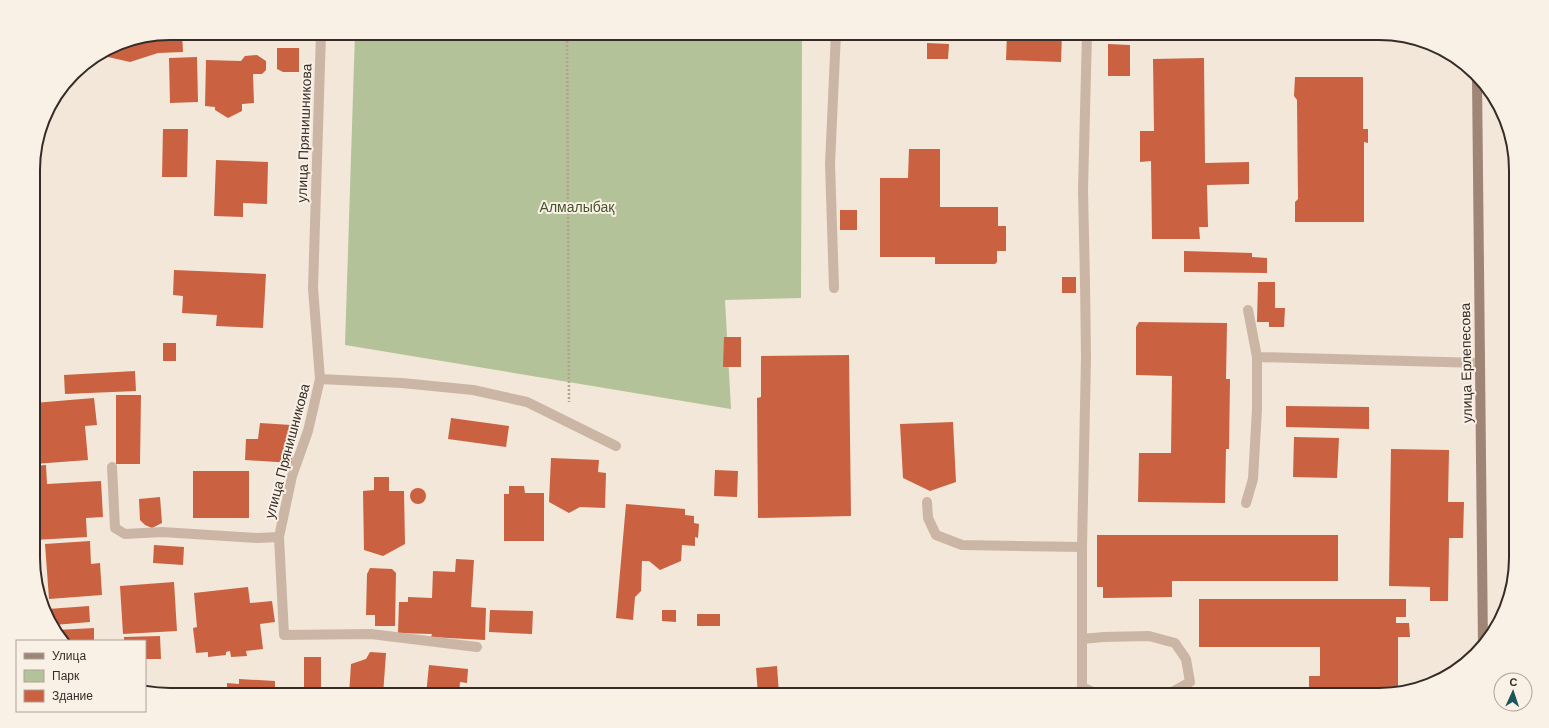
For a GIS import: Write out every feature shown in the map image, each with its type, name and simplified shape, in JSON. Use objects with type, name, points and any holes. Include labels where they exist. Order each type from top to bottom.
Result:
[{"type":"main road","name":"улица Ерлепесова","points":[[1477,85],[1483,636]]},
{"type":"street","name":"улица Прянишникова","points":[[321,40],[313,288],[320,379],[308,431],[292,476],[279,537],[284,635],[371,634],[477,647]]},
{"type":"street","points":[[834,288],[830,164],[836,40]]},
{"type":"street","points":[[1082,688],[1082,547],[1086,358],[1082,190],[1086,40]]},
{"type":"street","points":[[1246,503],[1253,479],[1257,409],[1257,356],[1248,310]]},
{"type":"street","points":[[1257,356],[1480,363]]},
{"type":"street","points":[[320,379],[402,383],[473,390],[528,402],[616,446]]},
{"type":"street","points":[[112,467],[115,528],[125,534],[162,532],[257,538],[279,537]]},
{"type":"street","points":[[927,502],[928,518],[936,535],[962,545],[1082,547]]},
{"type":"street","points":[[1082,639],[1149,636],[1175,643],[1186,659],[1190,682],[1179,688]]},
{"type":"path","points":[[567,40],[569,423]]},
{"type":"green space","name":"Алмалыбақ","points":[[355,40],[802,40],[801,298],[725,300],[731,409],[345,345]]},
{"type":"building","points":[[182,40],[183,52],[158,53],[130,62],[108,57],[112,53],[144,42]]},
{"type":"building","points":[[1007,40],[1062,40],[1061,62],[1006,60]]},
{"type":"building","points":[[927,43],[949,44],[948,59],[927,59]]},
{"type":"building","points":[[1108,44],[1130,45],[1130,76],[1108,76]]},
{"type":"building","points":[[277,48],[299,48],[299,72],[283,72],[277,69]]},
{"type":"building","points":[[257,55],[266,61],[266,70],[262,74],[253,74],[254,103],[242,104],[242,111],[228,118],[215,110],[215,107],[205,106],[206,60],[241,61],[245,56]]},
{"type":"building","points":[[197,57],[198,102],[170,103],[169,58]]},
{"type":"building","points":[[1204,58],[1205,163],[1249,162],[1249,184],[1207,185],[1208,227],[1199,227],[1200,239],[1152,239],[1151,161],[1140,162],[1140,131],[1154,131],[1153,59]]},
{"type":"building","points":[[1295,77],[1363,77],[1363,129],[1368,129],[1368,143],[1364,142],[1364,222],[1295,222],[1295,202],[1298,199],[1297,100],[1294,96]]},
{"type":"building","points":[[163,129],[188,129],[187,177],[162,177]]},
{"type":"building","points":[[909,149],[940,149],[940,207],[998,207],[998,226],[1006,226],[1006,251],[997,251],[997,262],[995,264],[935,264],[935,257],[880,257],[880,178],[908,178]]},
{"type":"building","points":[[216,160],[268,162],[267,204],[243,203],[243,217],[214,216]]},
{"type":"building","points":[[840,210],[857,210],[857,230],[840,230]]},
{"type":"building","points":[[1184,251],[1252,253],[1252,257],[1267,258],[1267,273],[1184,272]]},
{"type":"building","points":[[174,270],[266,274],[263,328],[216,326],[217,315],[182,313],[183,296],[173,295]]},
{"type":"building","points":[[1062,277],[1076,277],[1076,293],[1062,293]]},
{"type":"building","points":[[1258,282],[1275,282],[1275,308],[1285,308],[1284,327],[1269,327],[1269,322],[1257,322]]},
{"type":"building","points":[[1139,322],[1227,323],[1226,379],[1230,379],[1229,449],[1226,449],[1225,503],[1138,502],[1139,453],[1171,453],[1172,376],[1136,375],[1136,327]]},
{"type":"building","points":[[724,337],[741,337],[741,367],[723,367]]},
{"type":"building","points":[[163,343],[176,343],[176,361],[163,361]]},
{"type":"building","points":[[849,355],[851,516],[758,518],[757,398],[761,397],[761,356]]},
{"type":"building","points":[[135,371],[136,391],[65,394],[64,375]]},
{"type":"building","points":[[116,395],[141,395],[140,464],[116,464]]},
{"type":"building","points":[[94,398],[97,425],[85,426],[88,460],[40,464],[40,402]]},
{"type":"building","points":[[1286,406],[1369,407],[1369,429],[1286,427]]},
{"type":"building","points":[[451,418],[509,426],[506,447],[448,439]]},
{"type":"building","points":[[953,422],[956,482],[930,491],[903,478],[900,424]]},
{"type":"building","points":[[260,423],[291,425],[290,445],[293,445],[292,463],[245,460],[246,439],[258,439]]},
{"type":"building","points":[[1294,437],[1339,438],[1337,478],[1293,477]]},
{"type":"building","points":[[1391,449],[1449,450],[1448,502],[1464,502],[1463,538],[1449,538],[1448,601],[1430,601],[1430,587],[1389,586]]},
{"type":"building","points":[[551,458],[599,460],[598,472],[606,473],[605,508],[580,507],[569,513],[549,502]]},
{"type":"building","points":[[46,465],[47,484],[101,481],[103,517],[86,518],[87,537],[40,540],[40,466]]},
{"type":"building","points":[[715,470],[738,471],[737,497],[714,496]]},
{"type":"building","points":[[193,471],[249,471],[249,518],[193,518]]},
{"type":"building","points":[[374,477],[389,477],[389,491],[404,491],[405,544],[383,556],[364,550],[363,491],[374,490]]},
{"type":"building","points":[[509,486],[524,486],[525,493],[544,493],[544,541],[504,541],[504,494],[509,494]]},
{"type":"building","points":[[418,488],[425,493],[426,496],[421,503],[418,504],[411,499],[410,496],[415,489]]},
{"type":"building","points":[[160,497],[162,523],[152,528],[145,525],[140,520],[139,499]]},
{"type":"building","points":[[626,504],[685,509],[685,515],[694,516],[694,523],[699,524],[698,538],[695,537],[695,546],[682,545],[681,561],[660,570],[649,561],[642,561],[641,591],[635,597],[633,620],[616,618]]},
{"type":"building","points":[[1097,535],[1338,535],[1338,581],[1172,581],[1172,597],[1103,598],[1103,587],[1097,587]]},
{"type":"building","points":[[90,541],[91,564],[100,563],[102,595],[49,599],[45,544]]},
{"type":"building","points":[[154,545],[184,547],[183,565],[153,563]]},
{"type":"building","points":[[456,559],[474,560],[471,607],[486,608],[485,640],[431,637],[432,634],[398,633],[399,602],[408,602],[408,597],[432,598],[433,571],[455,572]]},
{"type":"building","points":[[370,568],[392,569],[396,573],[395,626],[375,626],[375,615],[366,615],[367,574]]},
{"type":"building","points":[[174,582],[177,631],[123,634],[120,586]]},
{"type":"building","points":[[248,587],[250,603],[272,601],[275,622],[260,624],[263,649],[246,651],[247,656],[231,657],[230,651],[226,652],[226,655],[208,657],[208,652],[196,653],[193,628],[197,627],[194,593]]},
{"type":"building","points":[[1199,599],[1406,599],[1406,617],[1396,617],[1396,623],[1409,623],[1410,637],[1398,637],[1398,687],[1309,688],[1309,676],[1320,676],[1320,647],[1199,647]]},
{"type":"building","points":[[89,606],[90,622],[58,625],[50,609]]},
{"type":"building","points":[[490,610],[533,611],[532,634],[489,632]]},
{"type":"building","points":[[662,610],[676,610],[676,622],[662,621]]},
{"type":"building","points":[[697,614],[720,614],[720,626],[697,626]]},
{"type":"building","points":[[94,628],[94,640],[70,640],[62,630]]},
{"type":"building","points":[[160,636],[161,659],[146,659],[146,640],[124,640],[124,637]]},
{"type":"building","points":[[370,652],[386,653],[384,688],[349,688],[351,664],[366,659]]},
{"type":"building","points":[[304,657],[321,657],[321,688],[304,688]]},
{"type":"building","points":[[429,665],[468,669],[467,683],[460,682],[460,688],[427,688]]},
{"type":"building","points":[[777,666],[779,688],[757,688],[756,668]]},
{"type":"building","points":[[239,679],[275,681],[275,688],[227,688],[227,683],[239,684]]}]
